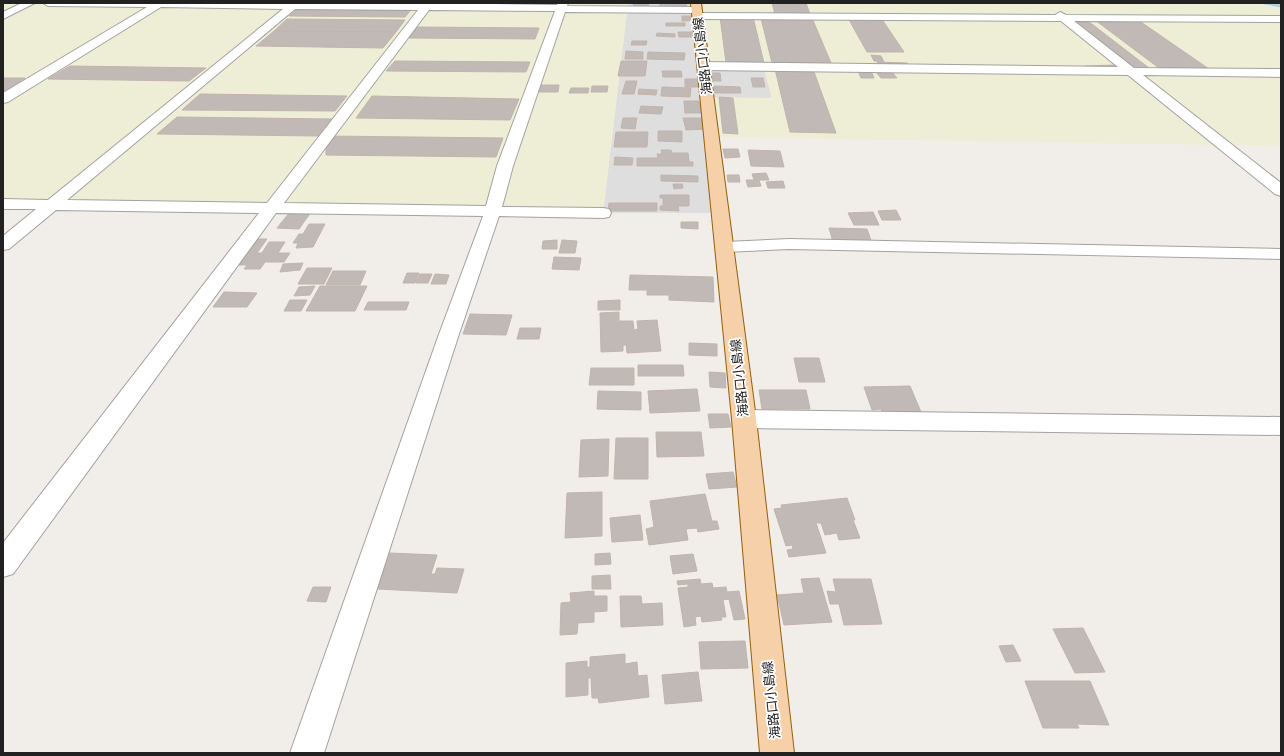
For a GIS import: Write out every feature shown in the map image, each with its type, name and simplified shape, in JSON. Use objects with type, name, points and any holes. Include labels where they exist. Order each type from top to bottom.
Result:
[{"type":"main road","name":"海路口小島線","points":[[697,9],[744,419],[777,753]]},
{"type":"street","points":[[3,16],[30,3]]},
{"type":"street","points":[[48,3],[562,6],[1063,18],[1281,19]]},
{"type":"street","points":[[3,99],[160,4]]},
{"type":"street","points":[[3,245],[294,4]]},
{"type":"street","points":[[3,565],[271,209],[427,5]]},
{"type":"street","points":[[308,753],[445,345],[493,211],[505,166],[562,6]]},
{"type":"street","points":[[1051,8],[1127,71],[1281,191]]},
{"type":"street","points":[[704,66],[1281,73]]},
{"type":"street","points":[[3,204],[603,213]]},
{"type":"street","points":[[725,247],[789,244],[1281,254]]},
{"type":"street","points":[[744,419],[877,419],[1281,426]]},
{"type":"shaded area","points":[[628,3],[696,3],[764,66],[772,99],[707,98],[721,213],[603,213]]},
{"type":"green space","points":[[3,3],[628,3],[603,213],[3,204]]},
{"type":"green space","points":[[696,3],[1251,3],[1281,9],[1281,146],[711,137],[707,97],[772,98],[763,66],[704,66]]},
{"type":"building","points":[[634,3],[649,3],[648,6],[633,6]]},
{"type":"building","points":[[660,3],[686,3],[687,7],[660,7]]},
{"type":"building","points":[[772,3],[806,3],[810,14],[775,14]]},
{"type":"building","points":[[297,9],[411,10],[405,17],[289,16]]},
{"type":"building","points":[[682,16],[691,16],[691,21],[682,21]]},
{"type":"building","points":[[720,17],[753,17],[764,63],[726,62]]},
{"type":"building","points":[[761,18],[812,18],[831,63],[772,63]]},
{"type":"building","points":[[848,18],[881,18],[904,52],[867,52]]},
{"type":"building","points":[[1084,18],[1149,68],[1135,68],[1074,20]]},
{"type":"building","points":[[287,19],[405,20],[396,32],[274,31]]},
{"type":"building","points":[[1095,20],[1138,20],[1209,69],[1159,68]]},
{"type":"building","points":[[666,23],[685,23],[685,26],[666,26]]},
{"type":"building","points":[[417,27],[539,28],[535,39],[409,38]]},
{"type":"building","points":[[274,31],[396,32],[383,48],[256,46]]},
{"type":"building","points":[[678,32],[694,32],[694,37],[679,37]]},
{"type":"building","points":[[657,33],[675,34],[675,37],[656,36]]},
{"type":"building","points":[[632,41],[647,41],[646,45],[631,45]]},
{"type":"building","points":[[626,51],[643,52],[643,59],[625,59]]},
{"type":"building","points":[[648,52],[685,53],[684,60],[647,59]]},
{"type":"building","points":[[871,55],[881,56],[884,62],[874,61]]},
{"type":"building","points":[[395,61],[530,62],[526,72],[386,71]]},
{"type":"building","points":[[621,61],[647,61],[645,76],[618,76]]},
{"type":"building","points":[[877,62],[907,63],[909,66],[879,65]]},
{"type":"building","points":[[1115,65],[1120,69],[1089,69],[1085,66]]},
{"type":"building","points":[[70,66],[206,68],[189,81],[48,79]]},
{"type":"building","points":[[775,69],[813,69],[836,133],[790,132]]},
{"type":"building","points":[[662,71],[681,71],[682,77],[663,77]]},
{"type":"building","points":[[876,72],[892,72],[897,78],[881,78]]},
{"type":"building","points":[[712,73],[720,73],[721,81],[713,81]]},
{"type":"building","points":[[859,73],[872,73],[874,78],[861,78]]},
{"type":"building","points":[[3,78],[25,78],[3,92]]},
{"type":"building","points":[[751,78],[763,78],[765,87],[753,87]]},
{"type":"building","points":[[685,79],[700,79],[700,87],[685,87]]},
{"type":"building","points":[[626,81],[637,81],[634,94],[622,94]]},
{"type":"building","points":[[538,85],[559,85],[558,92],[536,92]]},
{"type":"building","points":[[592,86],[608,86],[607,92],[591,92]]},
{"type":"building","points":[[713,86],[740,87],[741,93],[713,93]]},
{"type":"building","points":[[662,87],[691,88],[690,97],[661,96]]},
{"type":"building","points":[[571,88],[589,88],[588,93],[569,93]]},
{"type":"building","points":[[639,89],[657,90],[656,95],[638,94]]},
{"type":"building","points":[[200,94],[347,96],[335,111],[182,110]]},
{"type":"building","points":[[372,96],[519,99],[510,120],[356,118]]},
{"type":"building","points":[[719,97],[733,98],[738,134],[723,133]]},
{"type":"building","points":[[684,101],[699,101],[701,113],[685,113]]},
{"type":"building","points":[[641,106],[663,107],[661,114],[639,113]]},
{"type":"building","points":[[177,117],[332,119],[318,136],[157,134]]},
{"type":"building","points":[[623,118],[637,118],[635,129],[621,128]]},
{"type":"building","points":[[683,118],[702,118],[706,129],[686,130]]},
{"type":"building","points":[[658,131],[682,131],[682,142],[658,141]]},
{"type":"building","points":[[616,132],[648,132],[647,147],[614,147]]},
{"type":"building","points":[[326,136],[503,138],[496,157],[326,155]]},
{"type":"building","points":[[723,149],[738,149],[740,157],[725,158]]},
{"type":"building","points":[[661,150],[671,150],[672,153],[688,153],[689,162],[693,162],[693,166],[637,166],[637,158],[658,158],[657,154],[662,154]]},
{"type":"building","points":[[748,150],[780,151],[784,167],[751,166]]},
{"type":"building","points":[[615,157],[633,158],[632,165],[614,165]]},
{"type":"building","points":[[766,173],[769,180],[759,180],[761,186],[748,187],[746,180],[754,180],[752,174]]},
{"type":"building","points":[[661,175],[698,176],[698,182],[661,181]]},
{"type":"building","points":[[727,175],[739,175],[740,182],[728,182]]},
{"type":"building","points":[[783,181],[785,188],[768,188],[766,182]]},
{"type":"building","points":[[673,184],[682,184],[683,188],[674,189]]},
{"type":"building","points":[[660,195],[689,195],[689,206],[678,206],[679,211],[660,210],[660,206],[663,206],[663,198],[660,198]]},
{"type":"building","points":[[609,203],[657,203],[657,211],[608,211]]},
{"type":"building","points":[[896,210],[901,220],[882,220],[878,211]]},
{"type":"building","points":[[290,212],[311,212],[299,229],[277,228]]},
{"type":"building","points":[[873,212],[879,225],[854,225],[848,213]]},
{"type":"building","points":[[681,222],[698,222],[698,229],[681,228]]},
{"type":"building","points":[[309,224],[325,224],[313,247],[296,248],[298,243],[293,243],[299,234],[303,234]]},
{"type":"building","points":[[829,228],[867,229],[872,243],[833,242]]},
{"type":"building","points":[[252,239],[267,239],[257,253],[262,253],[269,242],[285,242],[278,253],[290,253],[284,262],[265,262],[260,269],[244,269],[247,265],[233,265]]},
{"type":"building","points":[[557,240],[557,249],[542,249],[543,241]]},
{"type":"building","points":[[562,240],[577,241],[575,253],[559,253]]},
{"type":"building","points":[[554,257],[581,258],[579,270],[552,269]]},
{"type":"building","points":[[303,263],[300,270],[280,272],[283,264]]},
{"type":"building","points":[[307,268],[332,268],[324,284],[298,284]]},
{"type":"building","points":[[333,271],[366,271],[360,285],[326,285]]},
{"type":"building","points":[[407,273],[419,273],[415,283],[403,283]]},
{"type":"building","points":[[420,274],[432,274],[428,283],[416,283]]},
{"type":"building","points":[[435,274],[449,275],[446,284],[431,284]]},
{"type":"building","points":[[630,275],[713,277],[714,302],[669,300],[669,295],[647,295],[647,290],[629,290]]},
{"type":"building","points":[[315,286],[310,295],[294,296],[299,287]]},
{"type":"building","points":[[320,286],[367,286],[355,311],[306,311]]},
{"type":"building","points":[[224,292],[257,293],[247,307],[213,307]]},
{"type":"building","points":[[290,300],[307,300],[301,311],[284,311]]},
{"type":"building","points":[[620,300],[620,310],[598,310],[598,301]]},
{"type":"building","points":[[368,302],[409,302],[406,310],[364,310]]},
{"type":"building","points":[[619,312],[619,321],[633,321],[634,330],[638,329],[637,321],[657,320],[661,351],[627,353],[626,345],[623,345],[623,351],[601,352],[600,313]]},
{"type":"building","points":[[470,314],[512,315],[506,335],[463,334]]},
{"type":"building","points":[[520,328],[541,328],[539,339],[517,339]]},
{"type":"building","points":[[689,343],[717,344],[717,356],[689,355]]},
{"type":"building","points":[[794,358],[819,358],[825,382],[799,382]]},
{"type":"building","points":[[638,365],[683,365],[684,376],[638,376]]},
{"type":"building","points":[[591,368],[634,368],[634,385],[589,385]]},
{"type":"building","points":[[709,372],[725,373],[726,388],[710,387]]},
{"type":"building","points":[[910,386],[921,412],[883,415],[881,409],[872,410],[864,387]]},
{"type":"building","points":[[697,389],[700,411],[650,413],[648,391]]},
{"type":"building","points":[[759,390],[806,390],[810,409],[762,409]]},
{"type":"building","points":[[598,391],[641,392],[641,410],[597,409]]},
{"type":"building","points":[[708,414],[728,414],[731,427],[710,428]]},
{"type":"building","points":[[656,432],[701,432],[704,456],[657,457]]},
{"type":"building","points":[[616,438],[648,438],[648,479],[614,479]]},
{"type":"building","points":[[609,439],[608,476],[579,477],[581,440]]},
{"type":"building","points":[[733,472],[737,487],[709,489],[706,474]]},
{"type":"building","points":[[602,492],[602,536],[565,538],[567,493]]},
{"type":"building","points":[[705,494],[712,521],[717,521],[719,529],[698,532],[697,528],[686,529],[688,540],[649,545],[646,529],[654,527],[650,501]]},
{"type":"building","points":[[847,498],[860,538],[839,540],[837,533],[825,535],[821,523],[816,523],[826,553],[789,557],[787,550],[793,549],[792,545],[786,546],[774,509],[782,508],[781,505]]},
{"type":"building","points":[[640,515],[643,540],[612,542],[610,518]]},
{"type":"building","points":[[390,553],[437,555],[431,574],[435,574],[437,568],[464,569],[457,593],[377,589]]},
{"type":"building","points":[[610,553],[611,564],[595,565],[595,554]]},
{"type":"building","points":[[693,554],[697,571],[673,574],[670,556]]},
{"type":"building","points":[[610,575],[611,589],[592,589],[592,576]]},
{"type":"building","points":[[819,578],[832,622],[784,625],[777,595],[804,593],[801,579]]},
{"type":"building","points":[[700,579],[701,584],[712,583],[713,588],[726,587],[727,592],[739,591],[745,619],[734,620],[729,599],[723,600],[726,617],[721,617],[722,620],[702,622],[701,616],[695,617],[696,625],[684,627],[678,588],[688,587],[688,584],[678,585],[677,581]]},
{"type":"building","points":[[833,579],[871,579],[882,624],[844,625],[839,604],[830,604],[827,591],[836,592]]},
{"type":"building","points":[[313,587],[331,587],[326,602],[307,601]]},
{"type":"building","points":[[594,591],[594,596],[607,596],[607,611],[594,612],[594,622],[578,623],[577,634],[560,635],[561,603],[571,602],[570,593]]},
{"type":"building","points":[[620,596],[641,596],[642,604],[662,603],[663,625],[621,627]]},
{"type":"building","points":[[1083,628],[1105,672],[1075,673],[1053,629]]},
{"type":"building","points":[[745,641],[748,668],[701,669],[699,642]]},
{"type":"building","points":[[1013,645],[1021,661],[1006,662],[999,646]]},
{"type":"building","points":[[625,654],[625,664],[637,662],[638,676],[647,675],[649,697],[599,703],[598,698],[592,698],[591,678],[588,678],[588,695],[566,697],[566,663],[587,661],[587,667],[590,667],[590,657]]},
{"type":"building","points":[[698,672],[702,701],[665,704],[662,675]]},
{"type":"building","points":[[1025,681],[1090,681],[1109,725],[1077,724],[1079,728],[1043,728]]},
{"type":"waterway","points":[[1265,3],[1281,6]]}]
